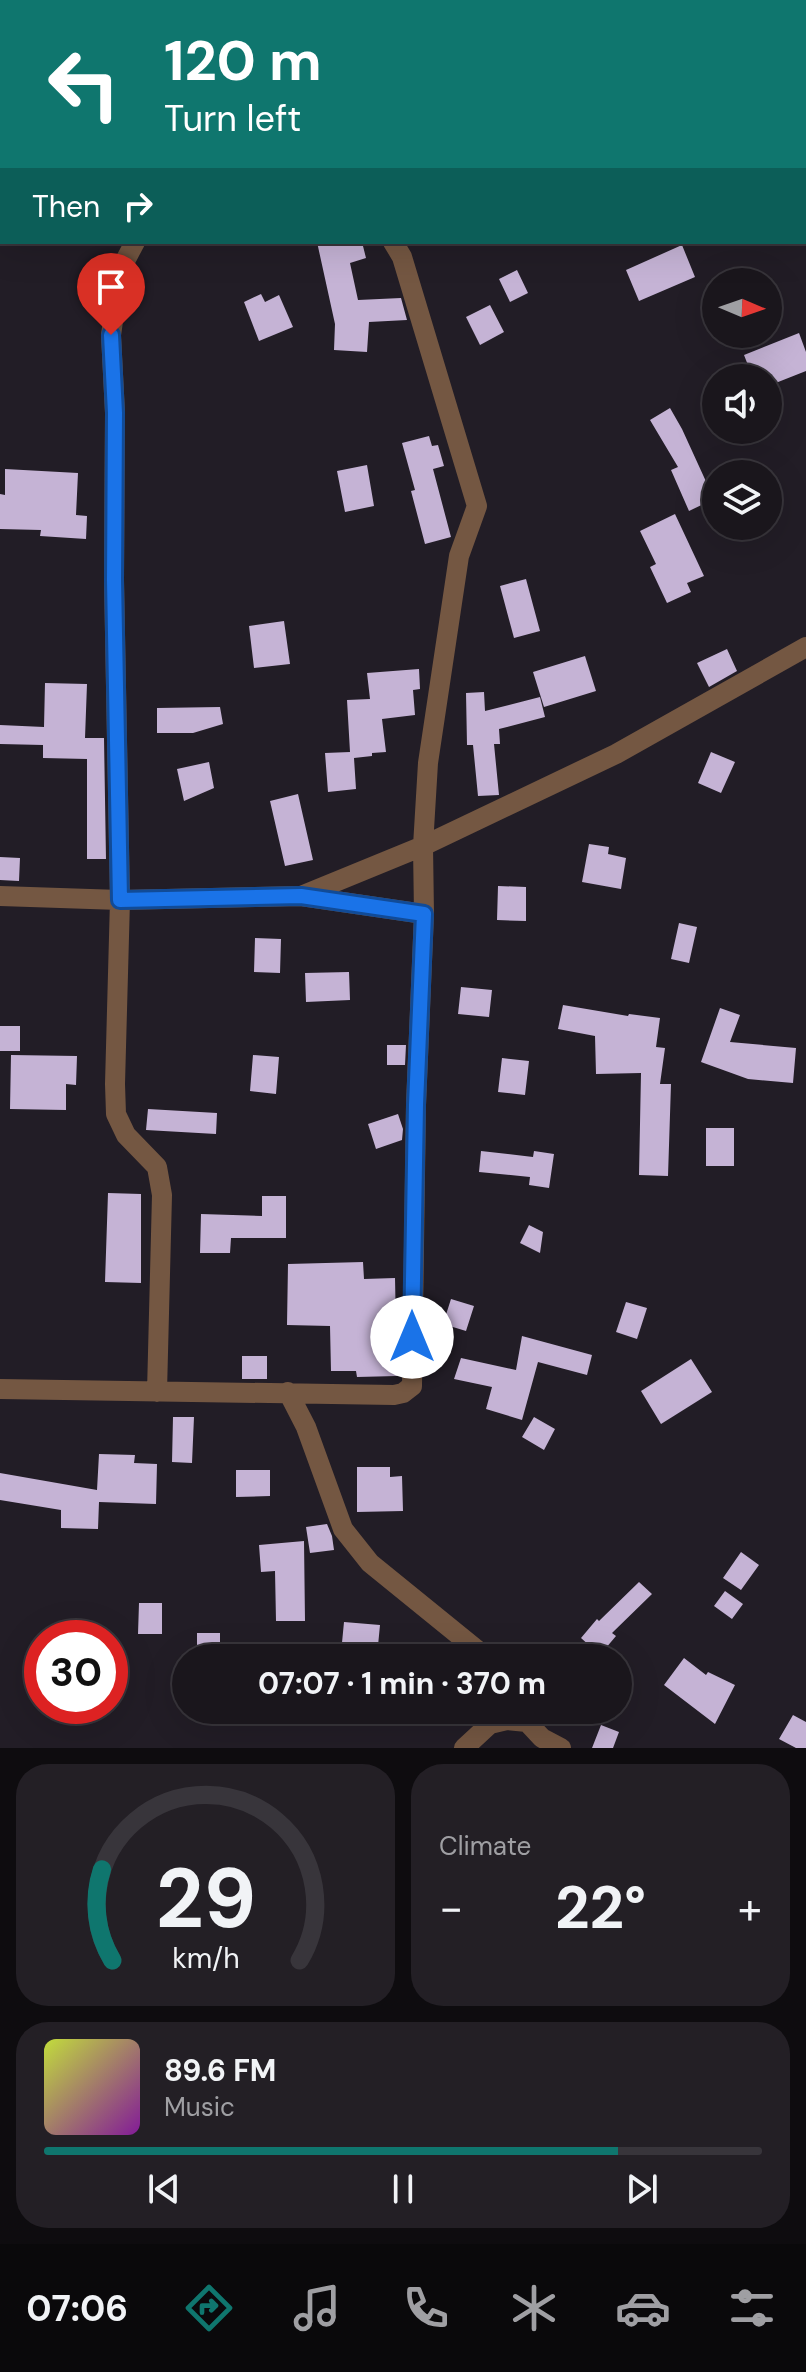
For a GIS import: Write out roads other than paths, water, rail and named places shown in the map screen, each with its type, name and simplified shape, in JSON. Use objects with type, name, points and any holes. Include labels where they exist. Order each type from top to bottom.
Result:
[{"type":"street","points":[[134,244],[118,286],[111,335],[115,413],[114,580],[120,900],[115,1084],[116,1114],[126,1135],[157,1167],[162,1195],[157,1392]]},
{"type":"street","points":[[0,1389],[394,1395],[412,1386],[423,846],[428,763],[459,556],[477,506],[402,257],[394,244]]},
{"type":"street","points":[[301,896],[423,846],[616,754],[806,647]]},
{"type":"street","points":[[0,896],[120,900],[301,896],[424,914]]},
{"type":"street","points":[[288,1392],[306,1427],[343,1529],[370,1563],[470,1644]]},
{"type":"street","points":[[464,1748],[487,1724]]},
{"type":"street","points":[[529,1724],[542,1738],[561,1748]]}]
